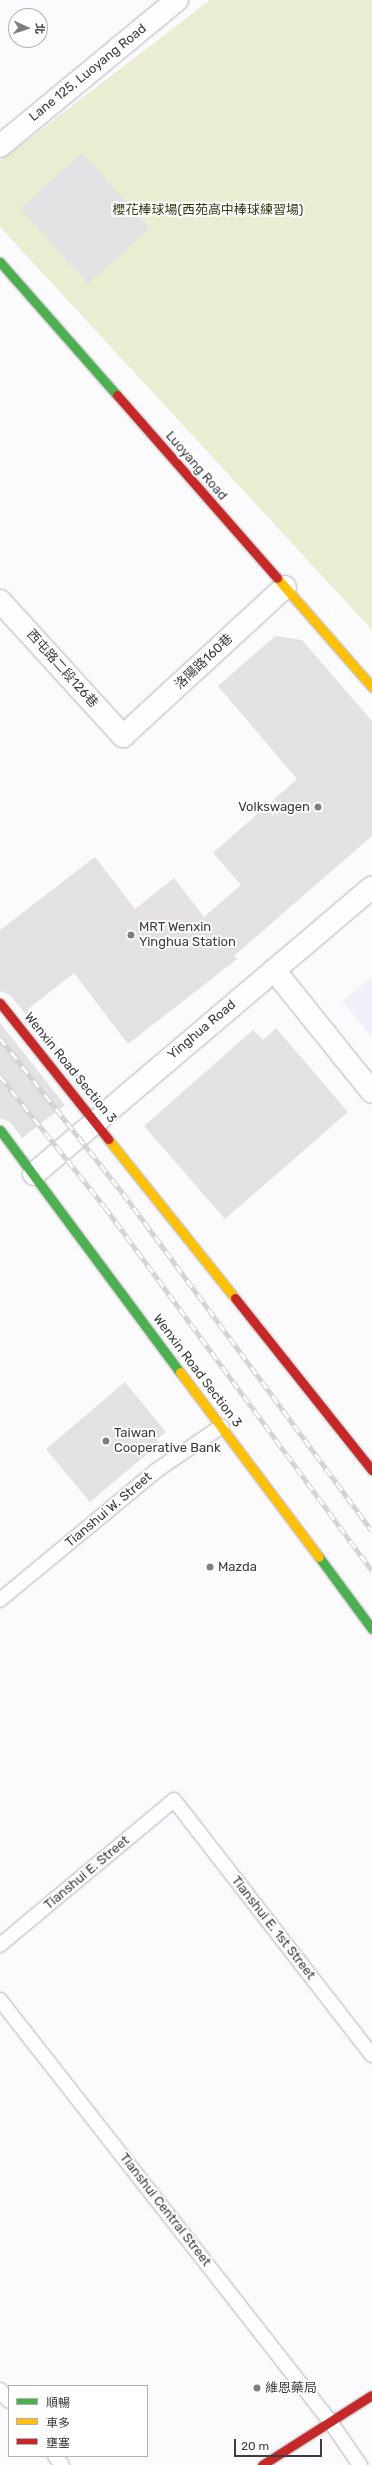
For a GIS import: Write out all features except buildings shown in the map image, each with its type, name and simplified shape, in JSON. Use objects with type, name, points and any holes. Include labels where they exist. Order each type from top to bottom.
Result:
[{"type":"main road","name":"Luoyang Road","points":[[0,262],[372,687]]},
{"type":"main road","name":"Wenxin Road Section 3","points":[[0,1003],[95,1120],[372,1470]]},
{"type":"main road","name":"Wenxin Road Section 3","points":[[0,1130],[372,1628]]},
{"type":"main road","points":[[262,2465],[329,2420],[372,2395]]},
{"type":"street","name":"Lane 125, Luoyang Road","points":[[0,146],[177,0]]},
{"type":"street","name":"洛陽路160巷","points":[[123,736],[285,587]]},
{"type":"street","name":"西屯路二段126巷","points":[[0,601],[123,736]]},
{"type":"street","name":"Yinghua Road","points":[[34,1174],[95,1120],[372,887]]},
{"type":"street","points":[[274,970],[372,1092]]},
{"type":"lane","name":"Tianshui W. Street","points":[[0,1600],[157,1470],[222,1426]]},
{"type":"lane","name":"Tianshui E. Street","points":[[0,1945],[174,1800]]},
{"type":"lane","name":"Tianshui E. 1st Street","points":[[174,1800],[372,2055]]},
{"type":"lane","name":"Tianshui Central Street","points":[[0,2000],[329,2420],[360,2465]]},
{"type":"lane","points":[[0,2390],[8,2399]]},
{"type":"lane","points":[[56,2457],[62,2465]]},
{"type":"shaded area","points":[[372,977],[372,1037],[342,1001]]},
{"type":"green space","name":"櫻花棒球場(西苑高中棒球練習場)","points":[[210,0],[372,0],[372,630],[0,227],[0,161]]},
{"type":"railway","points":[[0,1038],[123,1193],[372,1531]]},
{"type":"railway","points":[[0,1076],[105,1207],[372,1571]]},
{"type":"traffic: fast","points":[[0,262],[117,395]]},
{"type":"traffic: fast","points":[[0,1130],[180,1372]]},
{"type":"traffic: fast","points":[[319,1557],[372,1629]]},
{"type":"traffic: slow","points":[[277,578],[372,687]]},
{"type":"traffic: slow","points":[[108,1139],[235,1298]]},
{"type":"traffic: slow","points":[[180,1372],[319,1557]]},
{"type":"traffic: jam","points":[[117,395],[277,578]]},
{"type":"traffic: jam","points":[[0,1003],[108,1139]]},
{"type":"traffic: jam","points":[[235,1298],[372,1470]]},
{"type":"traffic: jam","points":[[262,2465],[372,2395]]},
{"type":"place","name":"Volkswagen","points":[[318,807]]},
{"type":"place","name":"MRT Wenxin Yinghua Station","points":[[131,935]]},
{"type":"place","name":"Taiwan Cooperative Bank","points":[[106,1441]]},
{"type":"place","name":"Mazda","points":[[210,1567]]},
{"type":"place","name":"維恩藥局","points":[[257,2388]]}]
